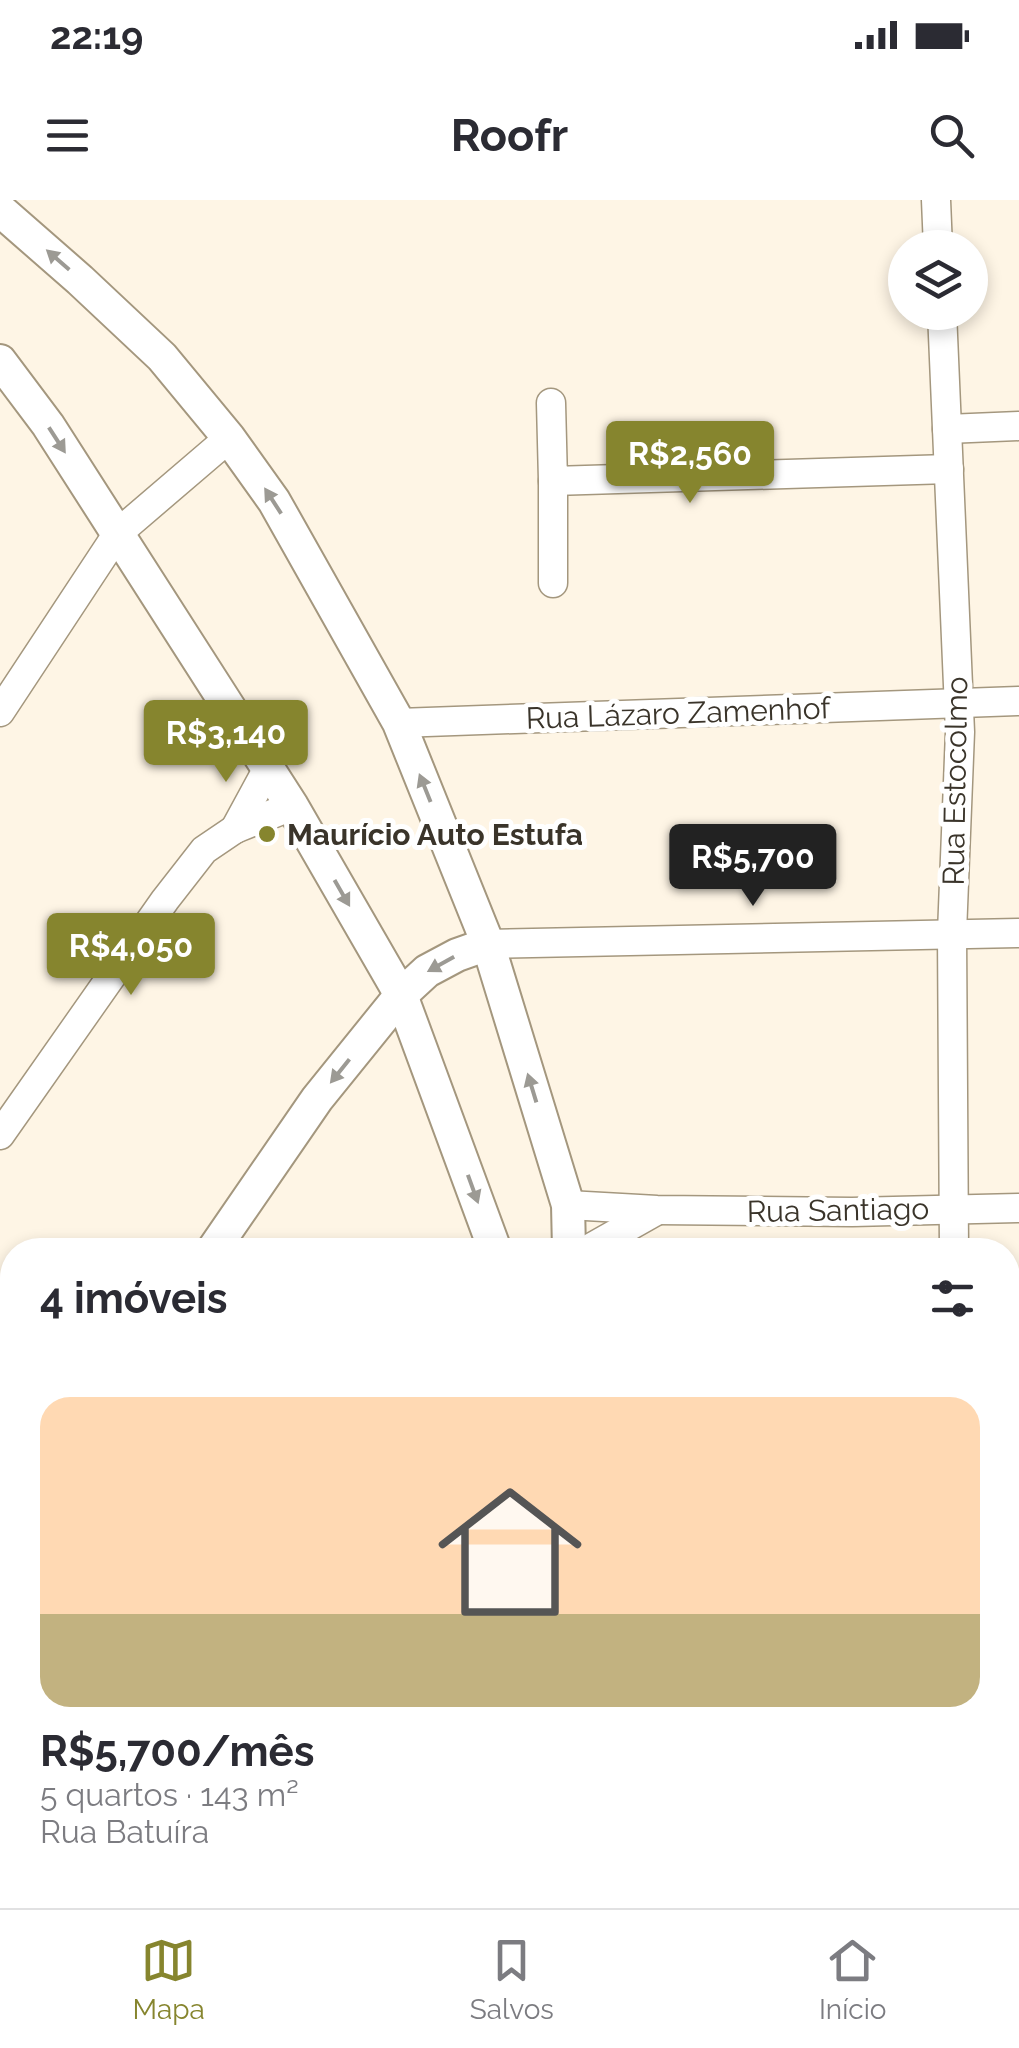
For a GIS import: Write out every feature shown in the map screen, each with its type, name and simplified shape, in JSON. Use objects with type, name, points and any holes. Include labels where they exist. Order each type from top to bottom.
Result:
[{"type":"street","points":[[936,200],[937,230]]},
{"type":"street","points":[[0,210],[162,358],[229,438],[274,501],[399,723],[488,944],[568,1205],[569,1238]]},
{"type":"street","name":"Rua Estocolmo","points":[[943,330],[960,732],[952,933],[954,1238]]},
{"type":"street","points":[[0,361],[48,425],[268,768],[402,995],[491,1238]]},
{"type":"street","points":[[550,403],[553,583]]},
{"type":"street","points":[[947,428],[1019,426]]},
{"type":"street","points":[[0,712],[118,534],[229,438]]},
{"type":"street","points":[[553,482],[949,469]]},
{"type":"street","name":"Rua Lázaro Zamenhof","points":[[399,723],[1019,702]]},
{"type":"street","points":[[235,829],[268,768]]},
{"type":"street","points":[[0,1135],[204,850],[235,829],[292,806]]},
{"type":"street","points":[[221,1238],[317,1098],[402,995],[427,971],[457,955],[488,944],[1019,933]]},
{"type":"street","name":"Rua Santiago","points":[[568,1205],[852,1212],[1019,1208]]},
{"type":"street","name":"Rua Santiago","points":[[608,1238],[658,1210]]},
{"type":"place","name":"Maurício Auto Estufa","points":[[267,834]]}]
